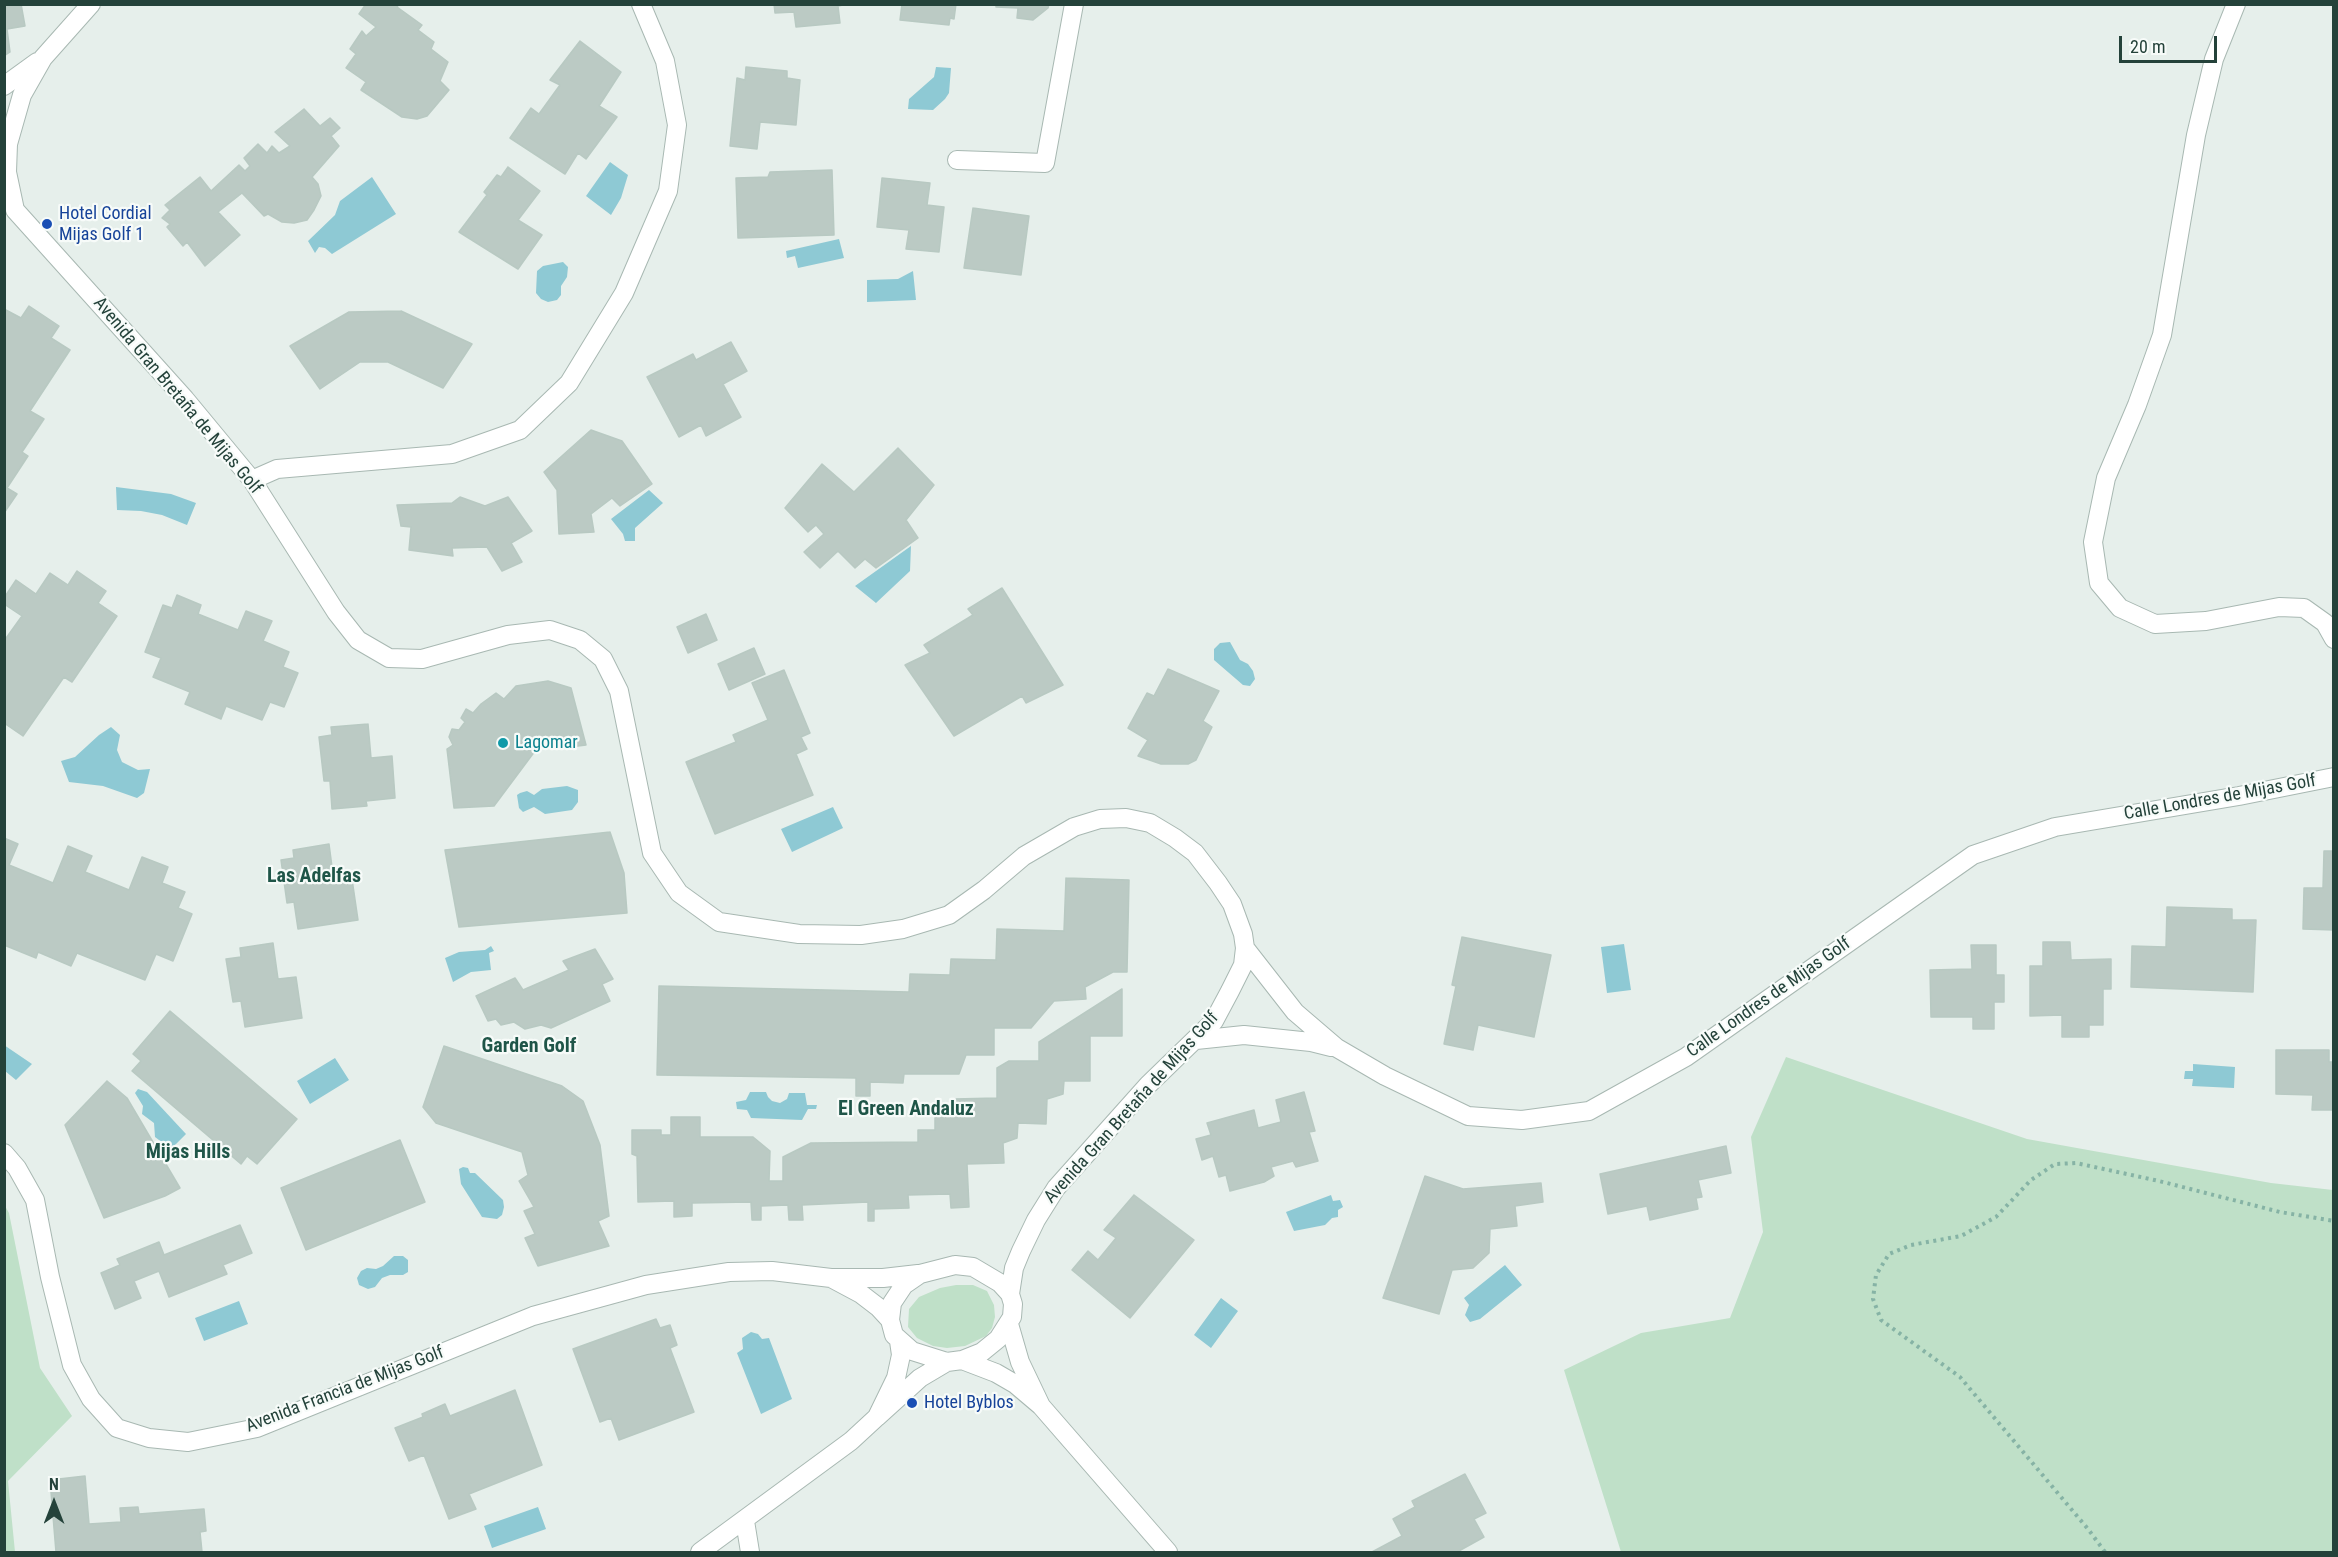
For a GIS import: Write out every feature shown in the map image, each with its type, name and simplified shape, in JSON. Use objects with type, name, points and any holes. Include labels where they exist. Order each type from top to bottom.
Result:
[{"type":"street","name":"Avenida Gran Bretaña de Mijas Golf","points":[[91,4],[44,58],[22,95],[8,144],[7,172],[10,204],[185,399],[252,480],[336,612],[358,640],[389,658],[422,659],[508,635],[550,630],[580,640],[603,659],[619,691],[652,854],[679,892],[719,922],[799,934],[861,935],[903,929],[949,915],[984,890],[1024,856],[1074,827],[1100,819],[1126,818],[1150,823],[1194,854],[1232,904],[1243,934],[1245,948],[1243,965],[1214,1021],[1148,1085],[1056,1188],[1036,1220],[1021,1251],[1014,1268],[1010,1294]]},
{"type":"street","points":[[252,480],[277,469],[452,454],[520,430],[569,383],[624,293],[668,191],[677,125],[665,61],[642,4]]},
{"type":"street","points":[[957,160],[1045,163],[1074,4]]},
{"type":"street","points":[[2236,4],[2214,59],[2196,135],[2162,335],[2137,405],[2106,478],[2093,542],[2099,583],[2120,608],[2155,624],[2206,621],[2279,606],[2304,608],[2325,623],[2334,639]]},
{"type":"street","points":[[4,86],[44,58]]},
{"type":"street","name":"Calle Londres de Mijas Golf","points":[[1245,948],[1295,1012],[1337,1048],[1385,1076],[1468,1116],[1522,1120],[1589,1111],[1686,1057],[1973,855],[2055,827],[2239,796],[2334,777]]},
{"type":"street","points":[[1196,1040],[1244,1035],[1311,1042],[1337,1048]]},
{"type":"street","name":"Avenida Francia de Mijas Golf","points":[[4,1153],[17,1168],[35,1200],[50,1277],[72,1365],[91,1399],[117,1428],[149,1438],[188,1442],[257,1428],[533,1316],[646,1285],[729,1272],[772,1271],[831,1278],[883,1278],[920,1274]]},
{"type":"street","points":[[700,1552],[851,1441],[920,1378],[954,1361],[982,1352],[998,1339],[1012,1317],[1013,1304],[1010,1294],[1000,1283],[973,1267],[955,1265],[920,1274],[904,1285],[896,1295],[892,1303],[890,1320],[892,1331],[899,1341],[925,1357],[954,1361],[996,1373],[1015,1384],[1041,1406],[1168,1552]]},
{"type":"street","name":"Avenida Francia de Mijas Golf","points":[[831,1278],[861,1294],[890,1320]]},
{"type":"street","points":[[1009,1324],[1020,1362],[1041,1406]]},
{"type":"street","points":[[877,1417],[896,1378],[901,1355],[899,1341]]},
{"type":"street","points":[[745,1521],[750,1552]]},
{"type":"path","points":[[2105,1552],[2088,1528],[1960,1377],[1881,1320],[1873,1299],[1876,1275],[1889,1254],[1911,1245],[1961,1236],[1996,1216],[2031,1180],[2055,1164],[2076,1163],[2159,1181],[2280,1212],[2334,1221]]},
{"type":"green space","points":[[1786,1057],[2027,1139],[2271,1183],[2333,1190],[2333,1552],[1621,1552],[1564,1370],[1641,1333],[1730,1318],[1763,1232],[1751,1137]]},
{"type":"green space","points":[[5,1206],[9,1213],[40,1368],[72,1416],[8,1481],[15,1552],[4,1552]]},
{"type":"green space","points":[[973,1285],[987,1291],[994,1305],[995,1317],[992,1328],[986,1336],[965,1346],[947,1348],[933,1346],[917,1338],[908,1327],[909,1309],[919,1297],[940,1288]]},
{"type":"water","points":[[936,67],[951,68],[949,93],[945,99],[933,110],[908,109],[909,99],[934,77]]},
{"type":"water","points":[[610,162],[628,175],[621,198],[611,215],[586,196]]},
{"type":"water","points":[[372,177],[396,214],[332,254],[325,248],[319,247],[315,253],[308,241],[335,215],[340,201]]},
{"type":"water","points":[[839,239],[844,258],[798,268],[795,256],[787,258],[786,251]]},
{"type":"water","points":[[563,262],[568,267],[567,277],[561,286],[561,295],[557,300],[548,302],[541,299],[536,293],[537,271],[543,266]]},
{"type":"water","points":[[913,271],[916,300],[867,302],[867,280],[898,279]]},
{"type":"water","points":[[116,487],[171,494],[196,503],[187,525],[162,515],[117,510]]},
{"type":"water","points":[[649,490],[663,503],[635,528],[635,541],[625,541],[623,534],[611,519]]},
{"type":"water","points":[[911,546],[910,571],[876,603],[855,586]]},
{"type":"water","points":[[1230,642],[1240,660],[1248,664],[1253,671],[1255,679],[1250,686],[1243,685],[1214,660],[1214,649],[1220,643]]},
{"type":"water","points":[[111,727],[120,735],[117,750],[122,762],[138,770],[150,769],[144,793],[137,798],[103,786],[69,782],[61,761],[75,757]]},
{"type":"water","points":[[567,786],[578,790],[578,802],[572,810],[545,814],[534,807],[523,812],[519,808],[517,795],[520,793],[527,791],[534,795],[542,789]]},
{"type":"water","points":[[833,807],[843,828],[792,852],[781,829]]},
{"type":"water","points":[[1624,944],[1631,990],[1607,993],[1601,947]]},
{"type":"water","points":[[491,946],[494,951],[489,953],[491,970],[471,972],[453,982],[445,958],[459,952],[485,950]]},
{"type":"water","points":[[4,1045],[32,1064],[16,1080],[5,1071]]},
{"type":"water","points":[[335,1058],[349,1080],[310,1104],[297,1081]]},
{"type":"water","points":[[2193,1064],[2235,1067],[2234,1088],[2192,1086],[2193,1079],[2184,1079],[2185,1071],[2193,1071]]},
{"type":"water","points":[[138,1089],[147,1092],[186,1134],[171,1149],[155,1137],[154,1123],[142,1114],[143,1106],[135,1093]]},
{"type":"water","points":[[750,1092],[766,1092],[772,1101],[780,1103],[787,1099],[789,1093],[805,1093],[807,1105],[817,1105],[816,1109],[808,1109],[802,1120],[751,1118],[747,1110],[737,1109],[736,1102],[746,1100]]},
{"type":"water","points":[[468,1168],[470,1173],[475,1173],[503,1200],[502,1215],[497,1219],[482,1217],[461,1184],[459,1169]]},
{"type":"water","points":[[1331,1195],[1333,1201],[1340,1200],[1343,1207],[1338,1210],[1338,1217],[1332,1218],[1325,1225],[1294,1231],[1286,1212]]},
{"type":"water","points":[[394,1256],[403,1256],[408,1260],[408,1272],[382,1278],[375,1287],[368,1289],[359,1285],[357,1278],[361,1271],[383,1266]]},
{"type":"water","points":[[1505,1265],[1522,1285],[1480,1319],[1470,1322],[1465,1315],[1469,1305],[1464,1298]]},
{"type":"water","points":[[1221,1298],[1238,1311],[1211,1348],[1194,1335]]},
{"type":"water","points":[[239,1301],[248,1324],[204,1341],[195,1318]]},
{"type":"water","points":[[751,1332],[758,1334],[762,1339],[769,1338],[792,1399],[761,1414],[737,1353],[743,1349],[742,1338]]},
{"type":"water","points":[[538,1507],[546,1529],[492,1548],[484,1526]]},
{"type":"building","points":[[4,4],[21,4],[25,26],[7,29],[10,52],[4,56]]},
{"type":"building","points":[[366,4],[399,4],[397,7],[422,25],[418,30],[434,42],[431,49],[448,62],[440,81],[449,90],[427,116],[417,119],[402,117],[361,90],[366,82],[346,68],[356,54],[350,49],[362,31],[366,36],[376,27],[359,14]]},
{"type":"building","points":[[774,4],[848,4],[838,6],[840,23],[796,27],[794,12],[775,13]]},
{"type":"building","points":[[902,4],[956,4],[954,19],[950,18],[949,25],[900,20]]},
{"type":"building","points":[[996,4],[1049,4],[1048,8],[1033,20],[1017,18],[1018,8],[996,7]]},
{"type":"building","points":[[580,41],[621,72],[599,106],[617,117],[586,159],[578,153],[565,174],[510,138],[531,108],[539,114],[560,85],[550,80]]},
{"type":"building","points":[[746,67],[787,71],[787,78],[800,80],[796,125],[760,122],[757,149],[730,146],[737,78],[745,80]]},
{"type":"building","points":[[304,109],[320,126],[330,118],[340,128],[331,136],[339,146],[312,177],[318,184],[321,196],[314,210],[307,220],[294,223],[282,222],[268,214],[264,216],[242,193],[218,212],[240,235],[205,266],[187,242],[183,246],[167,227],[170,224],[162,218],[170,210],[165,205],[200,177],[211,191],[239,165],[245,171],[250,166],[244,158],[258,144],[267,153],[272,146],[279,153],[290,146],[275,132]]},
{"type":"building","points":[[508,167],[540,191],[518,220],[542,235],[518,269],[459,232],[487,195],[484,192],[497,175],[501,177]]},
{"type":"building","points":[[832,170],[834,235],[738,238],[736,178],[768,177],[770,172]]},
{"type":"building","points":[[882,178],[930,183],[927,205],[944,207],[939,252],[906,249],[909,230],[877,227]]},
{"type":"building","points":[[973,208],[1029,216],[1021,275],[964,268]]},
{"type":"building","points":[[29,306],[59,326],[51,338],[70,350],[30,411],[44,419],[22,452],[28,456],[7,488],[17,494],[4,513],[4,309],[21,318]]},
{"type":"building","points":[[401,311],[472,344],[443,388],[388,362],[360,362],[320,389],[290,346],[349,312]]},
{"type":"building","points":[[731,342],[747,371],[723,384],[741,417],[706,436],[701,425],[679,437],[647,377],[693,354],[696,360]]},
{"type":"building","points":[[591,430],[622,441],[652,484],[620,506],[612,498],[591,514],[594,532],[559,534],[557,490],[544,472]]},
{"type":"building","points":[[898,448],[934,485],[906,520],[918,538],[876,568],[865,559],[855,568],[838,551],[820,568],[804,552],[824,534],[816,525],[808,532],[785,508],[822,464],[854,492]]},
{"type":"building","points":[[460,497],[485,506],[508,497],[532,531],[511,543],[522,562],[502,571],[487,547],[452,548],[453,556],[409,550],[411,527],[401,526],[397,505],[452,503]]},
{"type":"building","points":[[77,571],[106,591],[98,603],[117,616],[72,682],[64,677],[23,736],[4,723],[4,641],[22,616],[4,604],[4,598],[16,580],[36,594],[50,573],[68,585]]},
{"type":"building","points":[[1002,588],[1063,685],[1026,703],[1022,696],[954,736],[905,665],[930,653],[924,645],[973,615],[968,609]]},
{"type":"building","points":[[177,595],[201,605],[198,614],[238,630],[246,611],[272,621],[263,641],[289,652],[283,667],[298,673],[284,707],[270,702],[262,720],[226,706],[221,719],[185,704],[190,692],[153,677],[161,658],[145,652],[163,605],[172,608]]},
{"type":"building","points":[[706,614],[717,640],[688,653],[677,627]]},
{"type":"building","points":[[754,648],[765,674],[729,690],[718,664]]},
{"type":"building","points":[[1168,669],[1219,691],[1203,721],[1212,727],[1196,760],[1188,764],[1161,764],[1138,756],[1148,740],[1128,728],[1147,693],[1154,696]]},
{"type":"building","points":[[784,670],[810,733],[801,737],[807,749],[796,754],[813,795],[715,834],[686,762],[736,742],[733,735],[768,720],[752,683]]},
{"type":"building","name":"Lagomar","points":[[548,681],[571,688],[586,745],[570,747],[564,741],[538,747],[494,806],[454,808],[447,749],[453,745],[449,737],[452,729],[459,730],[465,722],[461,718],[466,709],[473,713],[496,693],[504,699],[516,686]]},
{"type":"building","points":[[368,724],[371,758],[392,756],[395,798],[366,801],[367,806],[332,809],[330,781],[324,781],[319,737],[332,735],[331,727]]},
{"type":"building","points":[[610,832],[624,873],[627,913],[459,927],[445,850]]},
{"type":"building","points":[[4,838],[18,844],[9,865],[53,883],[68,846],[92,856],[85,872],[129,890],[142,857],[168,867],[162,883],[185,892],[178,908],[192,914],[173,961],[156,954],[145,980],[77,953],[71,966],[38,952],[36,958],[4,945]]},
{"type":"building","points":[[329,844],[334,882],[352,879],[358,920],[298,929],[294,902],[287,903],[281,860],[294,858],[293,850]]},
{"type":"building","points":[[2324,851],[2334,851],[2334,930],[2303,929],[2304,888],[2323,888]]},
{"type":"building","points":[[1066,878],[1129,880],[1127,972],[1113,972],[1085,987],[1086,999],[1054,1001],[1031,1028],[994,1028],[994,1055],[966,1055],[959,1074],[904,1074],[903,1083],[870,1082],[870,1096],[856,1096],[856,1078],[657,1075],[659,986],[909,992],[910,974],[950,975],[951,959],[996,960],[997,929],[1064,931]]},
{"type":"building","points":[[2167,907],[2232,909],[2232,920],[2256,920],[2253,992],[2131,987],[2132,946],[2166,947]]},
{"type":"building","points":[[1462,937],[1551,955],[1534,1037],[1478,1025],[1473,1050],[1444,1044],[1456,986],[1452,985]]},
{"type":"building","points":[[2043,942],[2070,942],[2071,960],[2111,959],[2111,989],[2103,989],[2103,1025],[2089,1025],[2089,1037],[2062,1037],[2062,1015],[2030,1016],[2030,966],[2043,966]]},
{"type":"building","points":[[273,943],[278,979],[296,977],[302,1018],[245,1027],[241,1001],[233,1002],[226,959],[241,957],[240,948]]},
{"type":"building","points":[[1971,945],[1996,945],[1996,975],[2004,975],[2004,1002],[1994,1002],[1994,1029],[1973,1029],[1973,1017],[1931,1017],[1930,970],[1972,969]]},
{"type":"building","points":[[595,949],[613,979],[602,984],[610,1001],[551,1028],[541,1025],[525,1029],[514,1022],[501,1025],[496,1019],[488,1021],[476,996],[515,978],[523,990],[569,970],[563,961]]},
{"type":"building","points":[[1122,989],[1122,1036],[1090,1036],[1090,1081],[1064,1081],[1063,1094],[1047,1099],[1046,1124],[1018,1123],[1017,1138],[1003,1143],[1004,1163],[967,1164],[969,1207],[951,1208],[950,1194],[908,1195],[909,1208],[874,1209],[874,1221],[868,1221],[868,1202],[802,1205],[803,1220],[789,1220],[788,1205],[761,1206],[761,1220],[752,1220],[751,1202],[692,1203],[692,1216],[674,1217],[674,1201],[638,1202],[637,1156],[632,1154],[632,1130],[661,1130],[661,1135],[671,1135],[671,1117],[700,1117],[700,1137],[753,1137],[770,1151],[769,1181],[783,1181],[783,1157],[811,1143],[918,1142],[918,1130],[935,1130],[935,1111],[954,1111],[954,1099],[997,1098],[997,1068],[1009,1061],[1039,1061],[1039,1042]]},
{"type":"building","points":[[170,1011],[297,1119],[257,1164],[247,1156],[241,1164],[132,1071],[141,1061],[133,1054]]},
{"type":"building","points":[[444,1046],[562,1086],[583,1101],[600,1145],[609,1216],[598,1221],[609,1246],[538,1266],[525,1238],[535,1234],[524,1211],[534,1207],[519,1181],[528,1175],[522,1152],[436,1123],[423,1107]]},
{"type":"building","points":[[2276,1050],[2329,1050],[2329,1062],[2334,1062],[2334,1110],[2312,1110],[2313,1095],[2276,1094]]},
{"type":"building","points":[[107,1081],[127,1098],[180,1188],[165,1196],[104,1218],[65,1125]]},
{"type":"building","points":[[1304,1092],[1315,1131],[1309,1132],[1318,1161],[1296,1167],[1293,1161],[1271,1167],[1274,1176],[1264,1182],[1230,1191],[1226,1175],[1219,1177],[1213,1156],[1202,1160],[1196,1139],[1211,1135],[1207,1123],[1254,1110],[1258,1128],[1281,1122],[1276,1100]]},
{"type":"building","points":[[400,1140],[425,1202],[306,1250],[281,1188]]},
{"type":"building","points":[[1726,1146],[1731,1173],[1698,1180],[1702,1197],[1696,1198],[1698,1209],[1650,1220],[1647,1206],[1608,1214],[1600,1174]]},
{"type":"building","points":[[1425,1176],[1463,1189],[1541,1183],[1543,1202],[1515,1206],[1517,1226],[1490,1229],[1489,1253],[1473,1268],[1452,1270],[1439,1314],[1383,1298]]},
{"type":"building","points":[[1134,1195],[1194,1240],[1130,1318],[1072,1270],[1088,1251],[1098,1260],[1116,1238],[1104,1230]]},
{"type":"building","points":[[240,1225],[252,1253],[223,1265],[227,1274],[169,1297],[159,1271],[134,1281],[141,1298],[115,1309],[101,1273],[120,1265],[117,1259],[159,1242],[164,1255]]},
{"type":"building","points":[[656,1319],[660,1328],[670,1325],[677,1345],[670,1348],[694,1412],[619,1440],[611,1418],[600,1422],[573,1349]]},
{"type":"building","points":[[515,1390],[542,1465],[469,1494],[476,1509],[449,1519],[424,1455],[409,1461],[395,1428],[423,1417],[422,1414],[445,1404],[450,1416]]},
{"type":"building","points":[[1465,1474],[1486,1513],[1474,1519],[1484,1537],[1457,1552],[1372,1552],[1402,1536],[1393,1519],[1415,1507],[1412,1501]]},
{"type":"building","points":[[85,1476],[89,1524],[121,1522],[120,1508],[138,1507],[139,1514],[204,1509],[206,1531],[200,1532],[202,1552],[56,1552],[50,1480]]},
{"type":"place","name":"Hotel Cordial Mijas Golf 1","points":[[47,224]]},
{"type":"place","name":"Lagomar","points":[[503,743]]},
{"type":"place","name":"Hotel Byblos","points":[[912,1403]]},
{"type":"district","name":"Las Adelfas","points":[[314,877]]},
{"type":"district","name":"Garden Golf","points":[[529,1047]]},
{"type":"district","name":"El Green Andaluz","points":[[906,1110]]},
{"type":"district","name":"Mijas Hills","points":[[188,1153]]}]
